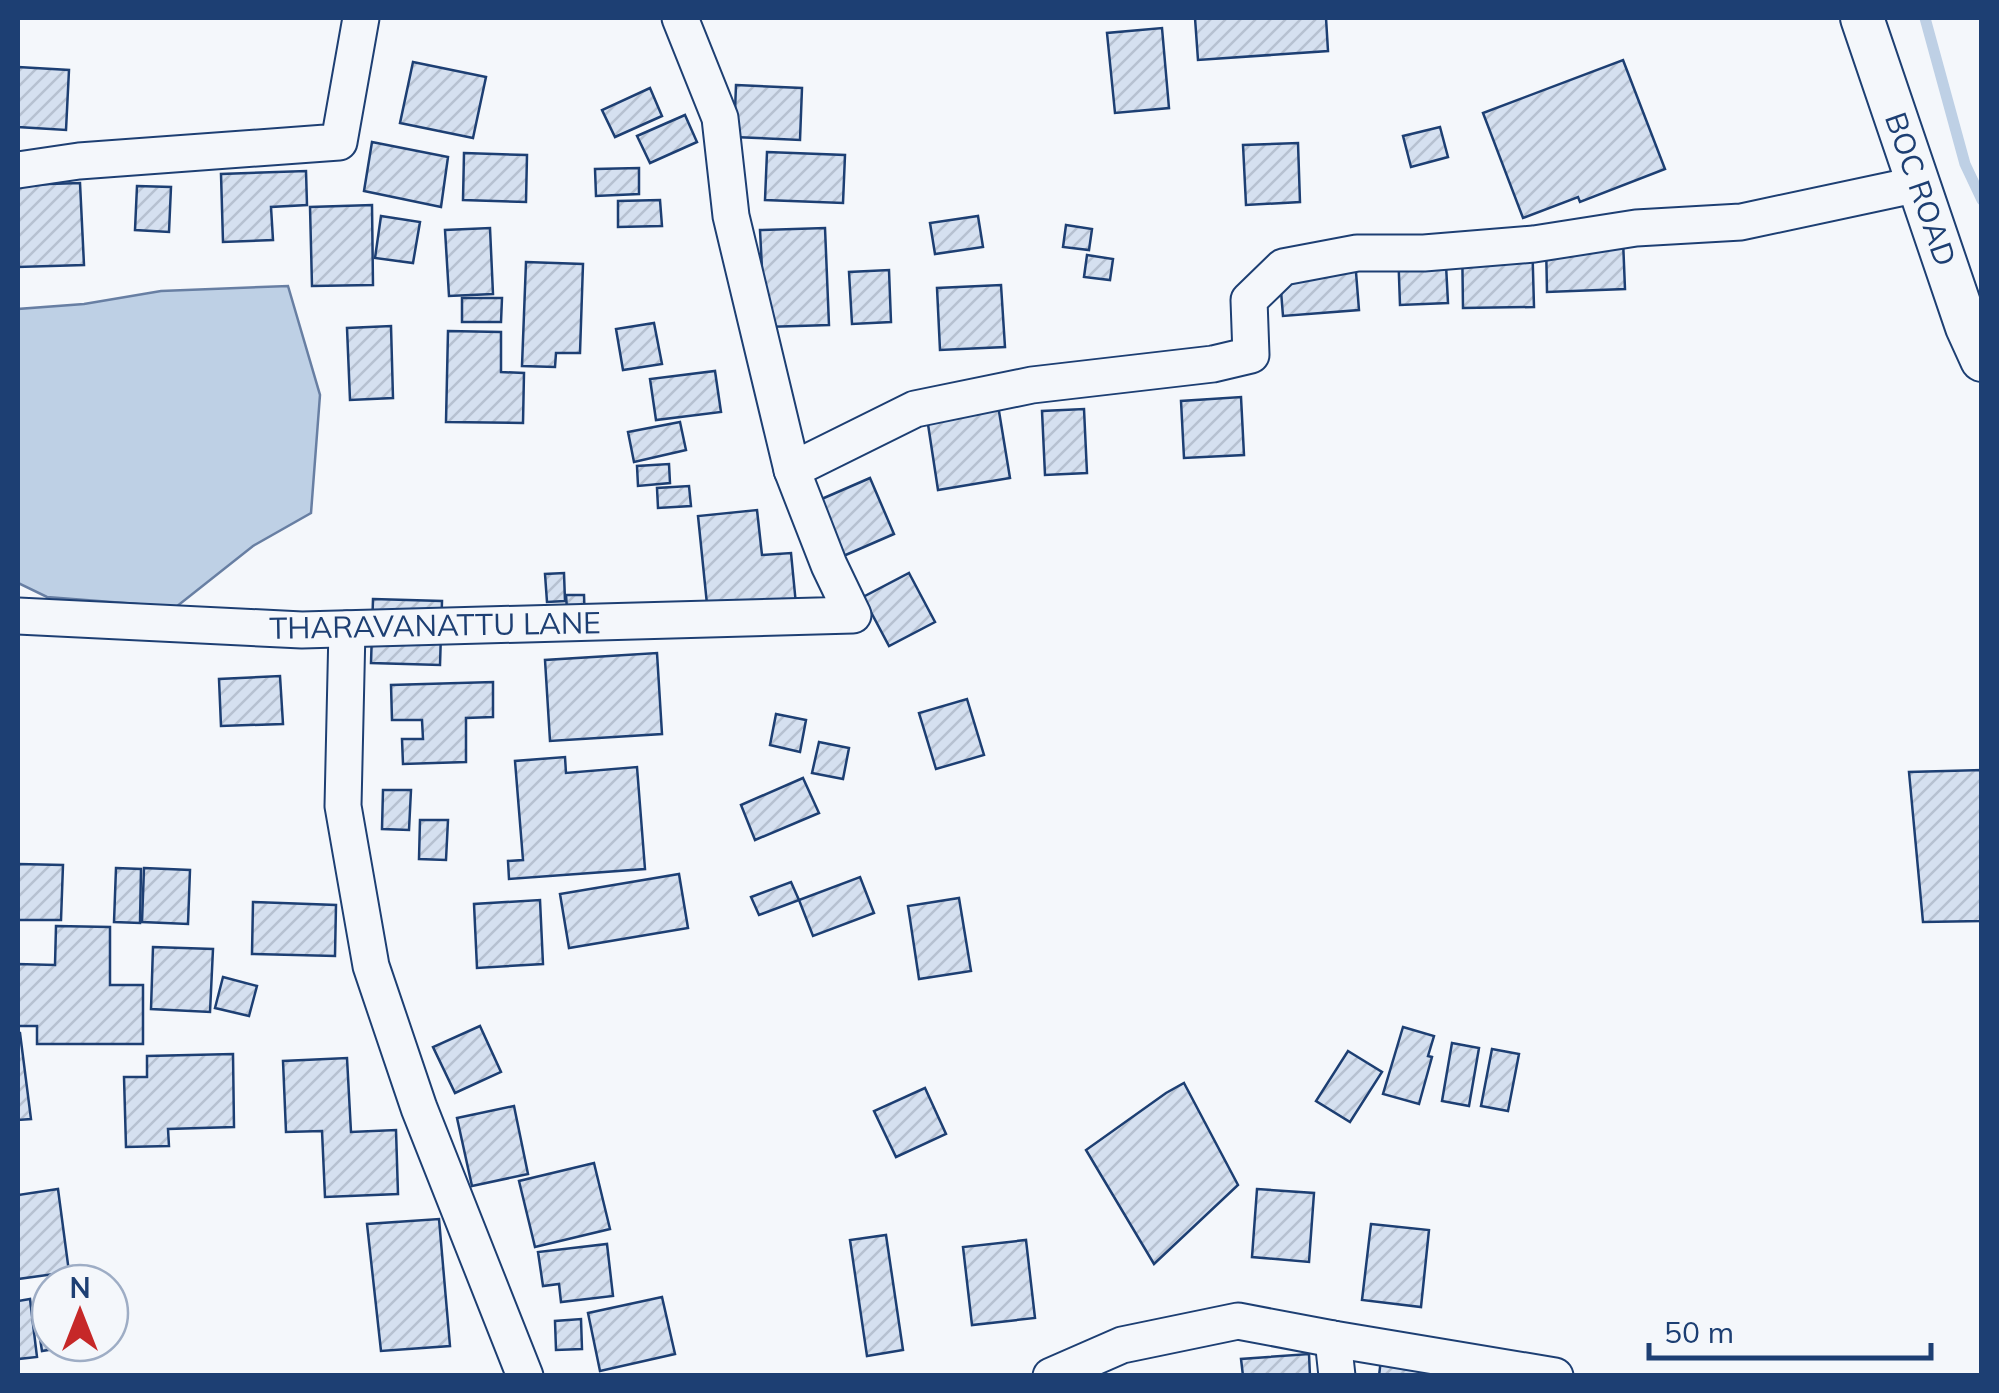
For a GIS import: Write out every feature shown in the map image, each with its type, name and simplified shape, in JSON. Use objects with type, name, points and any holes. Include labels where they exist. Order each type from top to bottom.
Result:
[{"type":"street","points":[[18,170],[79,161],[340,142],[361,18]]},
{"type":"street","points":[[680,18],[720,118],[731,216],[792,470],[915,409],[1032,385],[1213,364],[1250,355],[1249,300],[1283,267],[1357,253],[1424,253],[1534,244],[1636,228],[1741,222],[1919,184]]},
{"type":"street","name":"BOC ROAD","points":[[1862,18],[1967,327],[1982,360]]},
{"type":"street","name":"THARAVANATTU LANE","points":[[18,616],[302,630],[853,616],[792,470]]},
{"type":"street","points":[[348,629],[343,806],[371,966],[418,1108],[524,1376]]},
{"type":"street","points":[[1051,1376],[1122,1345],[1238,1321],[1555,1376]]},
{"type":"street","points":[[1333,1339],[1337,1376]]},
{"type":"water","points":[[288,286],[320,395],[311,513],[253,546],[176,607],[47,597],[18,583],[18,309],[84,304],[161,291]]},
{"type":"building","points":[[1195,18],[1326,18],[1328,51],[1198,60]]},
{"type":"building","points":[[1162,28],[1169,108],[1115,113],[1107,33]]},
{"type":"building","points":[[1623,60],[1665,169],[1580,202],[1578,197],[1523,218],[1483,113]]},
{"type":"building","points":[[413,62],[486,77],[473,138],[400,123]]},
{"type":"building","points":[[18,67],[69,70],[66,130],[18,127]]},
{"type":"building","points":[[736,85],[802,88],[800,140],[734,137]]},
{"type":"building","points":[[650,88],[662,116],[615,137],[602,110]]},
{"type":"building","points":[[685,115],[697,142],[650,163],[637,136]]},
{"type":"building","points":[[1440,127],[1448,157],[1411,167],[1403,136]]},
{"type":"building","points":[[372,142],[448,157],[441,207],[364,191]]},
{"type":"building","points":[[1298,143],[1300,202],[1246,205],[1243,145]]},
{"type":"building","points":[[767,152],[845,155],[843,203],[765,200]]},
{"type":"building","points":[[464,153],[527,155],[526,202],[463,200]]},
{"type":"building","points":[[639,168],[639,194],[596,196],[595,169]]},
{"type":"building","points":[[306,171],[307,205],[271,207],[273,240],[223,242],[221,174]]},
{"type":"building","points":[[80,183],[84,265],[18,267],[18,185]]},
{"type":"building","points":[[137,186],[171,187],[169,232],[135,230]]},
{"type":"building","points":[[660,200],[662,226],[618,227],[618,201]]},
{"type":"building","points":[[372,205],[373,285],[312,286],[310,207]]},
{"type":"building","points":[[381,216],[420,222],[413,263],[375,258]]},
{"type":"building","points":[[978,216],[983,247],[935,254],[930,223]]},
{"type":"building","points":[[1066,225],[1092,229],[1089,250],[1063,247]]},
{"type":"building","points":[[490,228],[493,294],[449,296],[445,230]]},
{"type":"building","points":[[825,228],[829,325],[765,327],[760,230]]},
{"type":"building","points":[[1532,235],[1534,307],[1463,308],[1462,236]]},
{"type":"building","points":[[1623,240],[1625,289],[1547,292],[1546,242]]},
{"type":"building","points":[[1445,246],[1448,303],[1400,305],[1398,248]]},
{"type":"building","points":[[1354,247],[1359,310],[1283,316],[1278,253]]},
{"type":"building","points":[[1087,255],[1113,259],[1110,280],[1084,277]]},
{"type":"building","points":[[526,262],[583,264],[580,353],[556,353],[555,367],[522,366]]},
{"type":"building","points":[[889,270],[891,322],[852,324],[849,272]]},
{"type":"building","points":[[1001,285],[1005,347],[940,350],[937,288]]},
{"type":"building","points":[[462,298],[502,298],[501,322],[462,322]]},
{"type":"building","points":[[654,323],[662,364],[623,370],[616,329]]},
{"type":"building","points":[[391,326],[393,398],[350,400],[347,328]]},
{"type":"building","points":[[448,331],[501,332],[501,372],[524,373],[523,423],[446,422]]},
{"type":"building","points":[[715,371],[721,412],[656,420],[650,379]]},
{"type":"building","points":[[995,387],[1010,478],[938,490],[924,398]]},
{"type":"building","points":[[1241,397],[1244,455],[1184,458],[1181,401]]},
{"type":"building","points":[[1084,409],[1087,473],[1045,475],[1042,411]]},
{"type":"building","points":[[680,422],[686,450],[634,462],[628,432]]},
{"type":"building","points":[[669,464],[670,483],[638,486],[637,466]]},
{"type":"building","points":[[870,478],[894,534],[841,557],[817,501]]},
{"type":"building","points":[[689,486],[691,506],[658,508],[657,488]]},
{"type":"building","points":[[757,510],[762,555],[791,553],[797,615],[709,624],[698,516]]},
{"type":"building","points":[[564,573],[565,601],[547,602],[545,574]]},
{"type":"building","points":[[909,573],[935,622],[889,646],[863,597]]},
{"type":"building","points":[[566,595],[584,595],[585,624],[568,624]]},
{"type":"building","points":[[373,599],[442,601],[440,665],[371,663]]},
{"type":"building","points":[[657,653],[662,734],[550,741],[545,660]]},
{"type":"building","points":[[280,676],[283,724],[221,726],[219,679]]},
{"type":"building","points":[[493,682],[493,717],[466,718],[466,762],[403,764],[402,739],[423,739],[422,720],[392,720],[391,685]]},
{"type":"building","points":[[967,699],[984,755],[936,769],[919,713]]},
{"type":"building","points":[[776,714],[806,720],[800,752],[770,745]]},
{"type":"building","points":[[819,742],[849,748],[843,779],[812,773]]},
{"type":"building","points":[[565,757],[566,773],[637,767],[645,869],[509,879],[508,861],[523,860],[515,761]]},
{"type":"building","points":[[1982,770],[1982,921],[1923,922],[1909,772]]},
{"type":"building","points":[[803,778],[819,813],[755,840],[741,805]]},
{"type":"building","points":[[383,790],[411,790],[409,830],[382,829]]},
{"type":"building","points":[[420,820],[448,820],[446,860],[419,859]]},
{"type":"building","points":[[18,864],[63,865],[61,920],[18,920]]},
{"type":"building","points":[[116,868],[141,869],[140,923],[114,922]]},
{"type":"building","points":[[144,868],[190,870],[188,924],[142,922]]},
{"type":"building","points":[[679,874],[688,928],[569,948],[560,894]]},
{"type":"building","points":[[860,877],[874,913],[813,936],[799,900]]},
{"type":"building","points":[[791,882],[799,900],[759,915],[751,897]]},
{"type":"building","points":[[959,898],[971,971],[919,979],[908,906]]},
{"type":"building","points":[[540,900],[543,964],[477,968],[474,904]]},
{"type":"building","points":[[253,902],[336,905],[335,956],[252,954]]},
{"type":"building","points":[[56,926],[110,927],[110,985],[143,985],[143,1044],[37,1044],[37,1026],[18,1026],[18,964],[55,965]]},
{"type":"building","points":[[153,947],[213,949],[210,1012],[151,1009]]},
{"type":"building","points":[[223,977],[257,986],[249,1016],[215,1008]]},
{"type":"building","points":[[480,1026],[501,1072],[455,1093],[433,1047]]},
{"type":"building","points":[[1403,1027],[1434,1036],[1419,1104],[1383,1094]]},
{"type":"building","points":[[18,1033],[31,1119],[18,1120]]},
{"type":"building","points":[[1452,1043],[1479,1048],[1469,1106],[1442,1101]]},
{"type":"building","points":[[1492,1049],[1519,1054],[1508,1111],[1481,1106]]},
{"type":"building","points":[[1348,1051],[1382,1072],[1350,1122],[1316,1101]]},
{"type":"building","points":[[233,1054],[234,1127],[168,1129],[169,1146],[126,1147],[124,1077],[147,1077],[147,1056]]},
{"type":"building","points":[[347,1058],[351,1132],[396,1130],[398,1194],[325,1197],[322,1131],[286,1132],[283,1061]]},
{"type":"building","points":[[1184,1083],[1238,1185],[1154,1264],[1086,1150]]},
{"type":"building","points":[[925,1088],[946,1134],[896,1157],[874,1111]]},
{"type":"building","points":[[514,1106],[528,1174],[472,1186],[457,1118]]},
{"type":"building","points":[[594,1163],[610,1229],[535,1247],[519,1181]]},
{"type":"building","points":[[58,1189],[68,1263],[30,1263],[30,1277],[18,1279],[18,1195]]},
{"type":"building","points":[[1257,1189],[1314,1193],[1309,1262],[1252,1257]]},
{"type":"building","points":[[439,1219],[450,1346],[381,1351],[367,1224]]},
{"type":"building","points":[[1371,1224],[1429,1230],[1421,1307],[1362,1300]]},
{"type":"building","points":[[886,1235],[903,1350],[867,1356],[850,1240]]},
{"type":"building","points":[[1026,1240],[1035,1318],[972,1325],[963,1247]]},
{"type":"building","points":[[607,1244],[613,1296],[561,1302],[559,1284],[543,1286],[538,1252]]},
{"type":"building","points":[[662,1297],[675,1354],[600,1371],[588,1313]]},
{"type":"building","points":[[30,1299],[30,1358],[18,1359],[18,1301]]},
{"type":"building","points":[[581,1319],[582,1349],[556,1350],[555,1321]]},
{"type":"building","points":[[1309,1354],[1310,1376],[1243,1376],[1241,1359]]},
{"type":"building","points":[[1381,1359],[1446,1376],[1379,1376]]},
{"type":"waterway","points":[[1925,18],[1965,164],[1982,200]]}]
